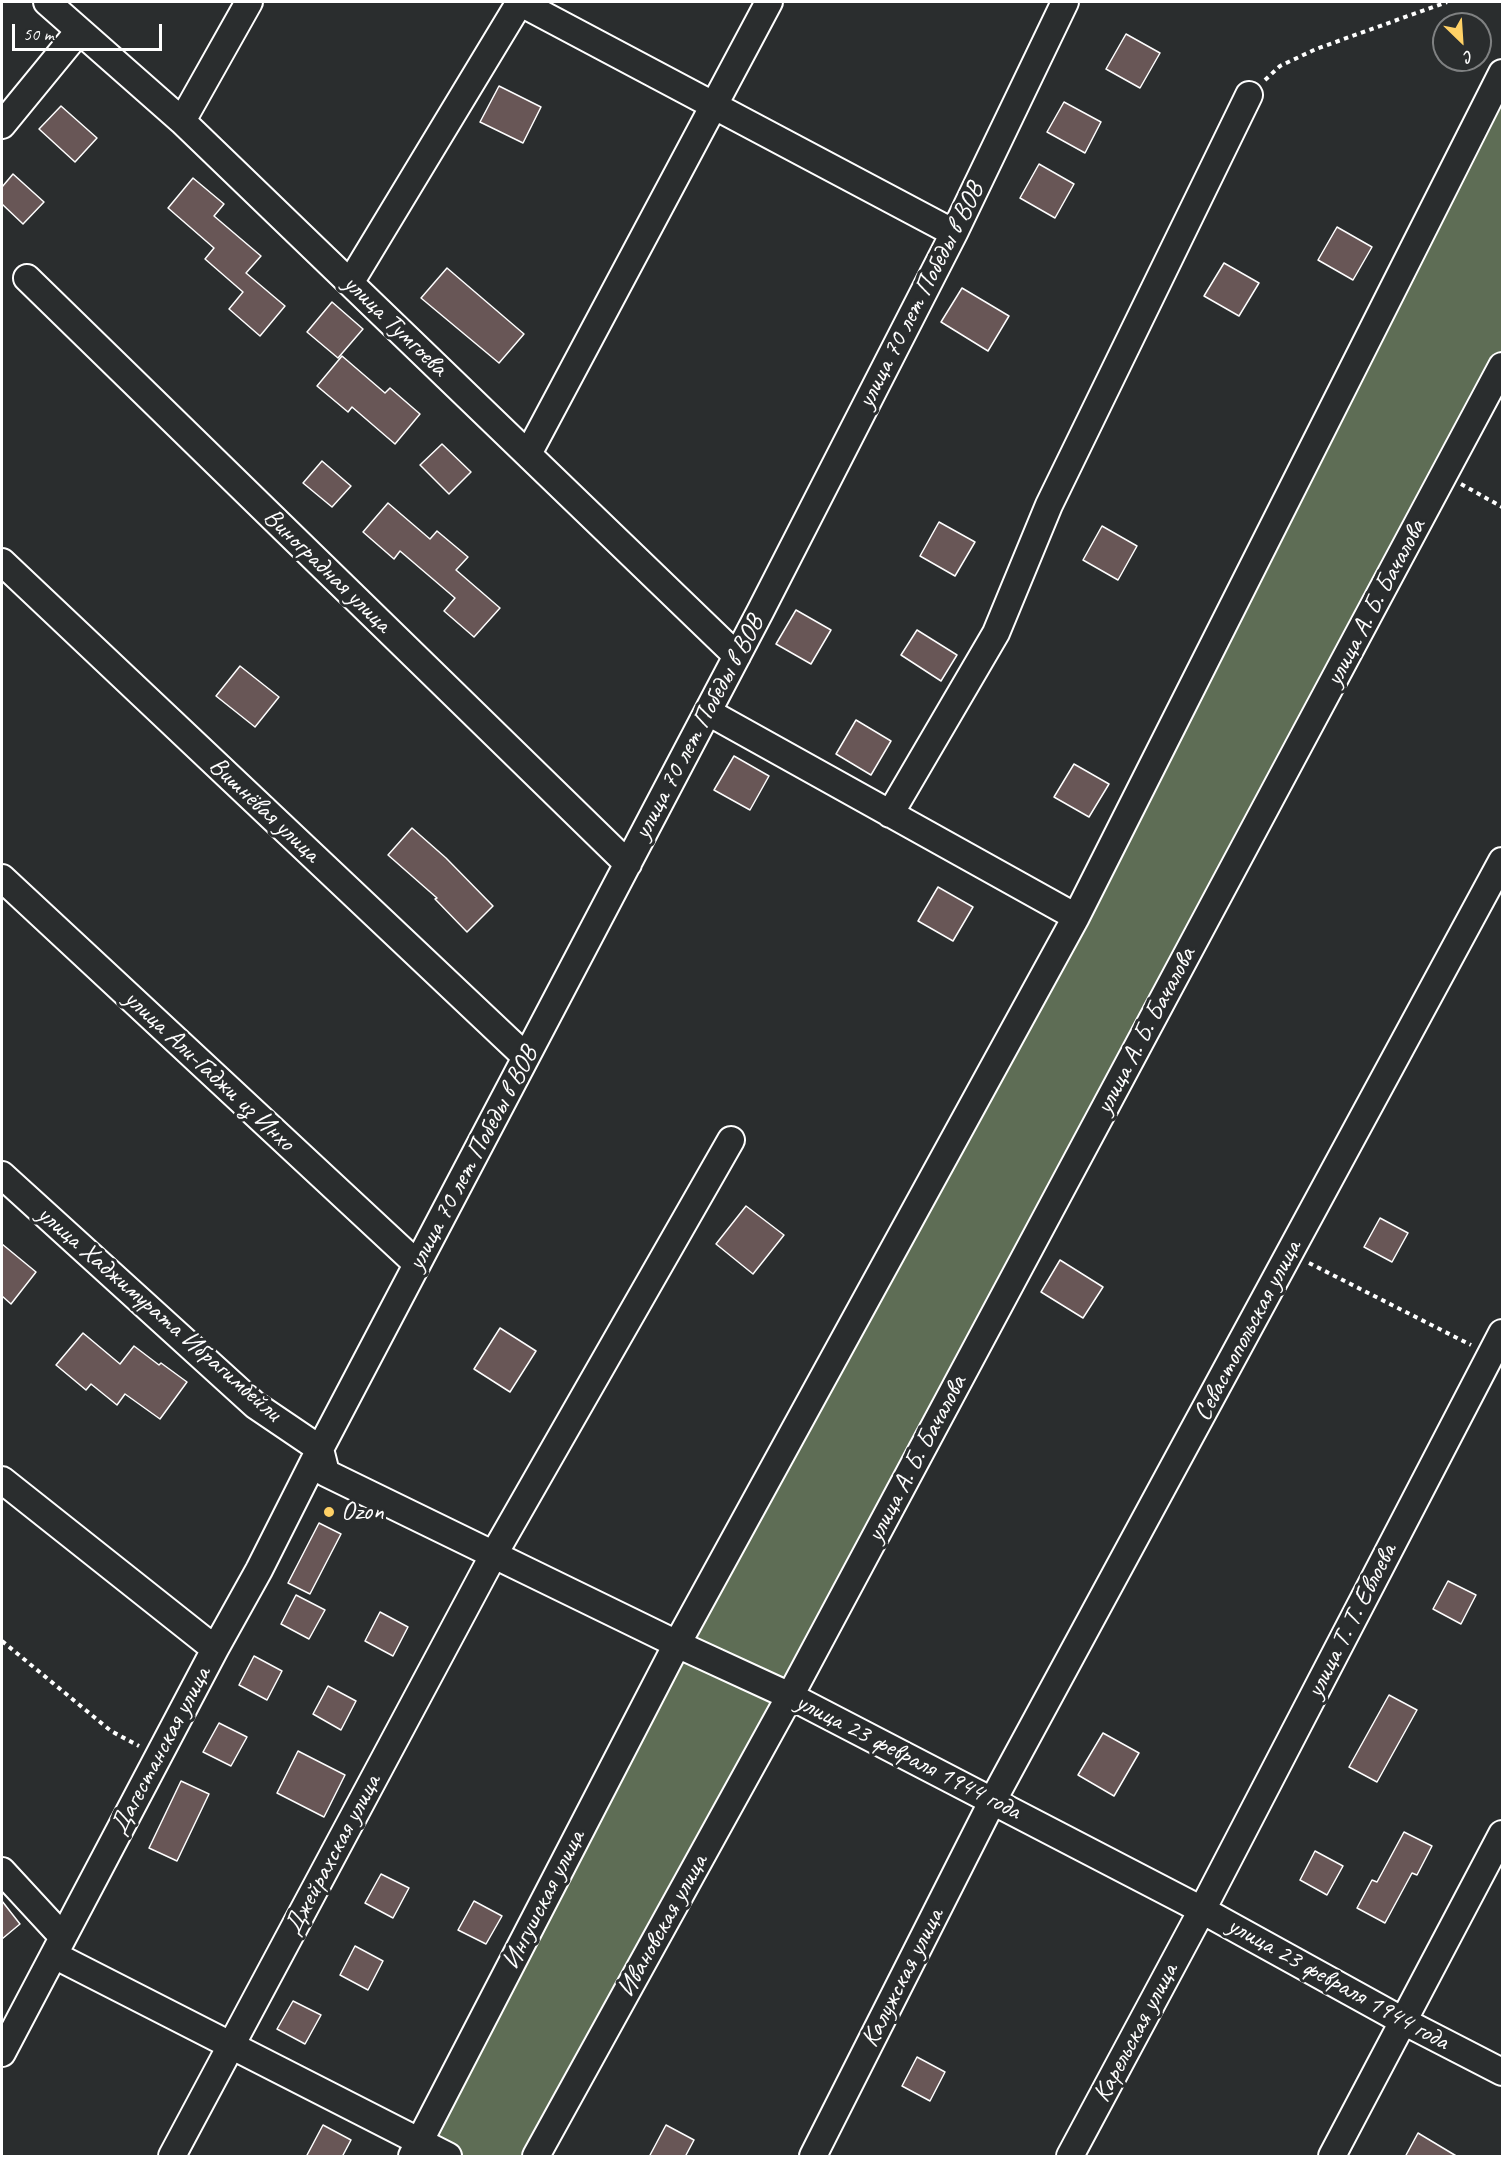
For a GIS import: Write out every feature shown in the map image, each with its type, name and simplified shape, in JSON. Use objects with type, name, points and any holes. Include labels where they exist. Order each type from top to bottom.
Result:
[{"type":"street","name":"улица Тумгоева","points":[[47,2],[182,121],[737,656]]},
{"type":"street","points":[[182,121],[249,2]]},
{"type":"street","points":[[350,283],[520,2],[954,233]]},
{"type":"street","points":[[528,454],[769,2]]},
{"type":"street","name":"улица 70 лет Победы в ВОВ","points":[[320,1449],[737,656],[954,233],[1065,2]]},
{"type":"street","points":[[2,125],[79,31]]},
{"type":"street","name":"Ингушская улица","points":[[416,2149],[676,1644],[1076,917],[1503,73]]},
{"type":"street","points":[[890,814],[996,633],[1049,505],[1250,95]]},
{"type":"street","name":"Виноградная улица","points":[[27,278],[628,864]]},
{"type":"street","name":"улица А. Б. Бачалова","points":[[790,1696],[1503,366]]},
{"type":"street","name":"Вишнёвая улица","points":[[2,562],[526,1058]]},
{"type":"street","points":[[708,712],[1076,917]]},
{"type":"street","name":"Севастопольская улица","points":[[993,1800],[1503,861]]},
{"type":"street","name":"улица Али-Гаджи из Инхо","points":[[2,878],[417,1264]]},
{"type":"street","name":"Джейрахская улица","points":[[172,2157],[494,1554],[731,1140]]},
{"type":"street","name":"улица Хаджимурата Ибрагимбейли","points":[[2,1175],[255,1405],[320,1449]]},
{"type":"street","name":"улица Т. Т. Евлоева","points":[[1202,1910],[1496,1344]]},
{"type":"street","name":"улица 23 февраля 1944 года","points":[[320,1449],[326,1473],[676,1644],[790,1696],[1202,1910],[1403,2021],[1503,2072]]},
{"type":"street","name":"Дагестанская улица","points":[[2,2053],[214,1649],[259,1570],[320,1449]]},
{"type":"street","points":[[2,1480],[214,1649]]},
{"type":"street","name":"Ивановская улица","points":[[536,2157],[790,1696]]},
{"type":"street","name":"Калужская улица","points":[[813,2157],[993,1800]]},
{"type":"street","points":[[1332,2157],[1503,1834]]},
{"type":"street","points":[[2,1871],[58,1946],[416,2149],[448,2157]]},
{"type":"street","name":"Карельская улица","points":[[1070,2157],[1202,1910]]},
{"type":"path","points":[[1250,95],[1280,66],[1316,49],[1447,2]]},
{"type":"path","points":[[1444,475],[1503,507]]},
{"type":"path","points":[[1290,1254],[1496,1344]]},
{"type":"path","points":[[2,1641],[111,1731],[158,1757]]},
{"type":"green space","points":[[1502,90],[1502,360],[536,2156],[412,2156]]},
{"type":"building","points":[[1126,34],[1160,53],[1140,88],[1106,69]]},
{"type":"building","points":[[499,86],[541,107],[523,143],[480,122]]},
{"type":"building","points":[[1064,102],[1101,122],[1085,153],[1047,132]]},
{"type":"building","points":[[61,106],[97,138],[75,162],[39,129]]},
{"type":"building","points":[[1039,164],[1074,184],[1055,218],[1020,198]]},
{"type":"building","points":[[13,174],[44,202],[23,224],[2,204],[2,187]]},
{"type":"building","points":[[193,178],[224,204],[214,216],[261,256],[246,273],[285,306],[260,336],[229,309],[243,292],[205,259],[214,248],[168,208]]},
{"type":"building","points":[[1337,227],[1372,247],[1353,280],[1318,260]]},
{"type":"building","points":[[1224,263],[1259,283],[1239,316],[1204,296]]},
{"type":"building","points":[[447,268],[524,334],[499,363],[421,298]]},
{"type":"building","points":[[962,288],[1009,316],[988,351],[941,322]]},
{"type":"building","points":[[332,302],[363,329],[338,358],[307,332]]},
{"type":"building","points":[[342,356],[385,393],[390,388],[420,414],[395,444],[352,407],[348,412],[317,386]]},
{"type":"building","points":[[442,444],[471,472],[449,494],[420,465]]},
{"type":"building","points":[[322,461],[351,486],[332,507],[303,483]]},
{"type":"building","points":[[388,503],[430,539],[437,531],[468,557],[456,570],[500,608],[474,637],[444,611],[455,598],[400,551],[394,559],[363,532]]},
{"type":"building","points":[[939,522],[975,542],[955,576],[920,556]]},
{"type":"building","points":[[1102,526],[1137,546],[1118,580],[1083,560]]},
{"type":"building","points":[[796,610],[831,630],[811,664],[776,644]]},
{"type":"building","points":[[917,630],[957,655],[941,681],[901,655]]},
{"type":"building","points":[[240,666],[279,697],[255,727],[216,696]]},
{"type":"building","points":[[856,720],[891,741],[871,775],[836,754]]},
{"type":"building","points":[[734,756],[769,776],[750,810],[714,790]]},
{"type":"building","points":[[1074,764],[1109,784],[1089,817],[1054,797]]},
{"type":"building","points":[[412,828],[446,858],[493,906],[467,932],[435,899],[437,898],[388,855]]},
{"type":"building","points":[[938,887],[973,907],[953,941],[918,921]]},
{"type":"building","points":[[746,1206],[784,1235],[753,1274],[716,1244]]},
{"type":"building","points":[[1380,1218],[1408,1233],[1392,1262],[1364,1247]]},
{"type":"building","points":[[2,1244],[36,1272],[11,1304],[2,1296]]},
{"type":"building","points":[[1060,1260],[1103,1287],[1083,1318],[1041,1292]]},
{"type":"building","points":[[500,1328],[536,1351],[510,1392],[474,1369]]},
{"type":"building","points":[[83,1333],[120,1364],[134,1346],[187,1382],[160,1419],[125,1394],[117,1405],[91,1384],[86,1390],[56,1365]]},
{"type":"building","points":[[319,1523],[341,1534],[310,1594],[288,1583]]},
{"type":"building","points":[[1448,1581],[1476,1595],[1461,1624],[1433,1609]]},
{"type":"building","points":[[296,1595],[325,1610],[309,1639],[281,1624]]},
{"type":"building","points":[[380,1612],[408,1627],[393,1656],[365,1641]]},
{"type":"building","points":[[254,1656],[282,1671],[267,1700],[239,1685]]},
{"type":"building","points":[[328,1686],[356,1701],[341,1730],[313,1714]]},
{"type":"building","points":[[1389,1695],[1417,1710],[1377,1782],[1349,1767]]},
{"type":"building","points":[[219,1723],[247,1737],[231,1766],[203,1752]]},
{"type":"building","points":[[1103,1733],[1139,1753],[1114,1796],[1078,1775]]},
{"type":"building","points":[[298,1751],[345,1775],[324,1817],[277,1793]]},
{"type":"building","points":[[181,1781],[209,1794],[177,1861],[149,1848]]},
{"type":"building","points":[[1404,1832],[1432,1846],[1417,1875],[1412,1873],[1385,1923],[1357,1908],[1372,1880],[1377,1882]]},
{"type":"building","points":[[1315,1851],[1343,1866],[1327,1895],[1300,1880]]},
{"type":"building","points":[[381,1874],[409,1888],[393,1918],[365,1903]]},
{"type":"building","points":[[2,1901],[20,1924],[2,1939]]},
{"type":"building","points":[[474,1901],[502,1916],[486,1944],[458,1930]]},
{"type":"building","points":[[355,1946],[383,1961],[368,1990],[340,1975]]},
{"type":"building","points":[[293,2001],[321,2015],[305,2044],[277,2029]]},
{"type":"building","points":[[917,2057],[945,2072],[930,2101],[902,2086]]},
{"type":"building","points":[[323,2125],[351,2140],[342,2157],[306,2157]]},
{"type":"building","points":[[666,2125],[694,2140],[685,2157],[649,2157]]},
{"type":"building","points":[[1418,2133],[1458,2157],[1405,2157]]},
{"type":"place","name":"Ozon","points":[[329,1512]]}]
